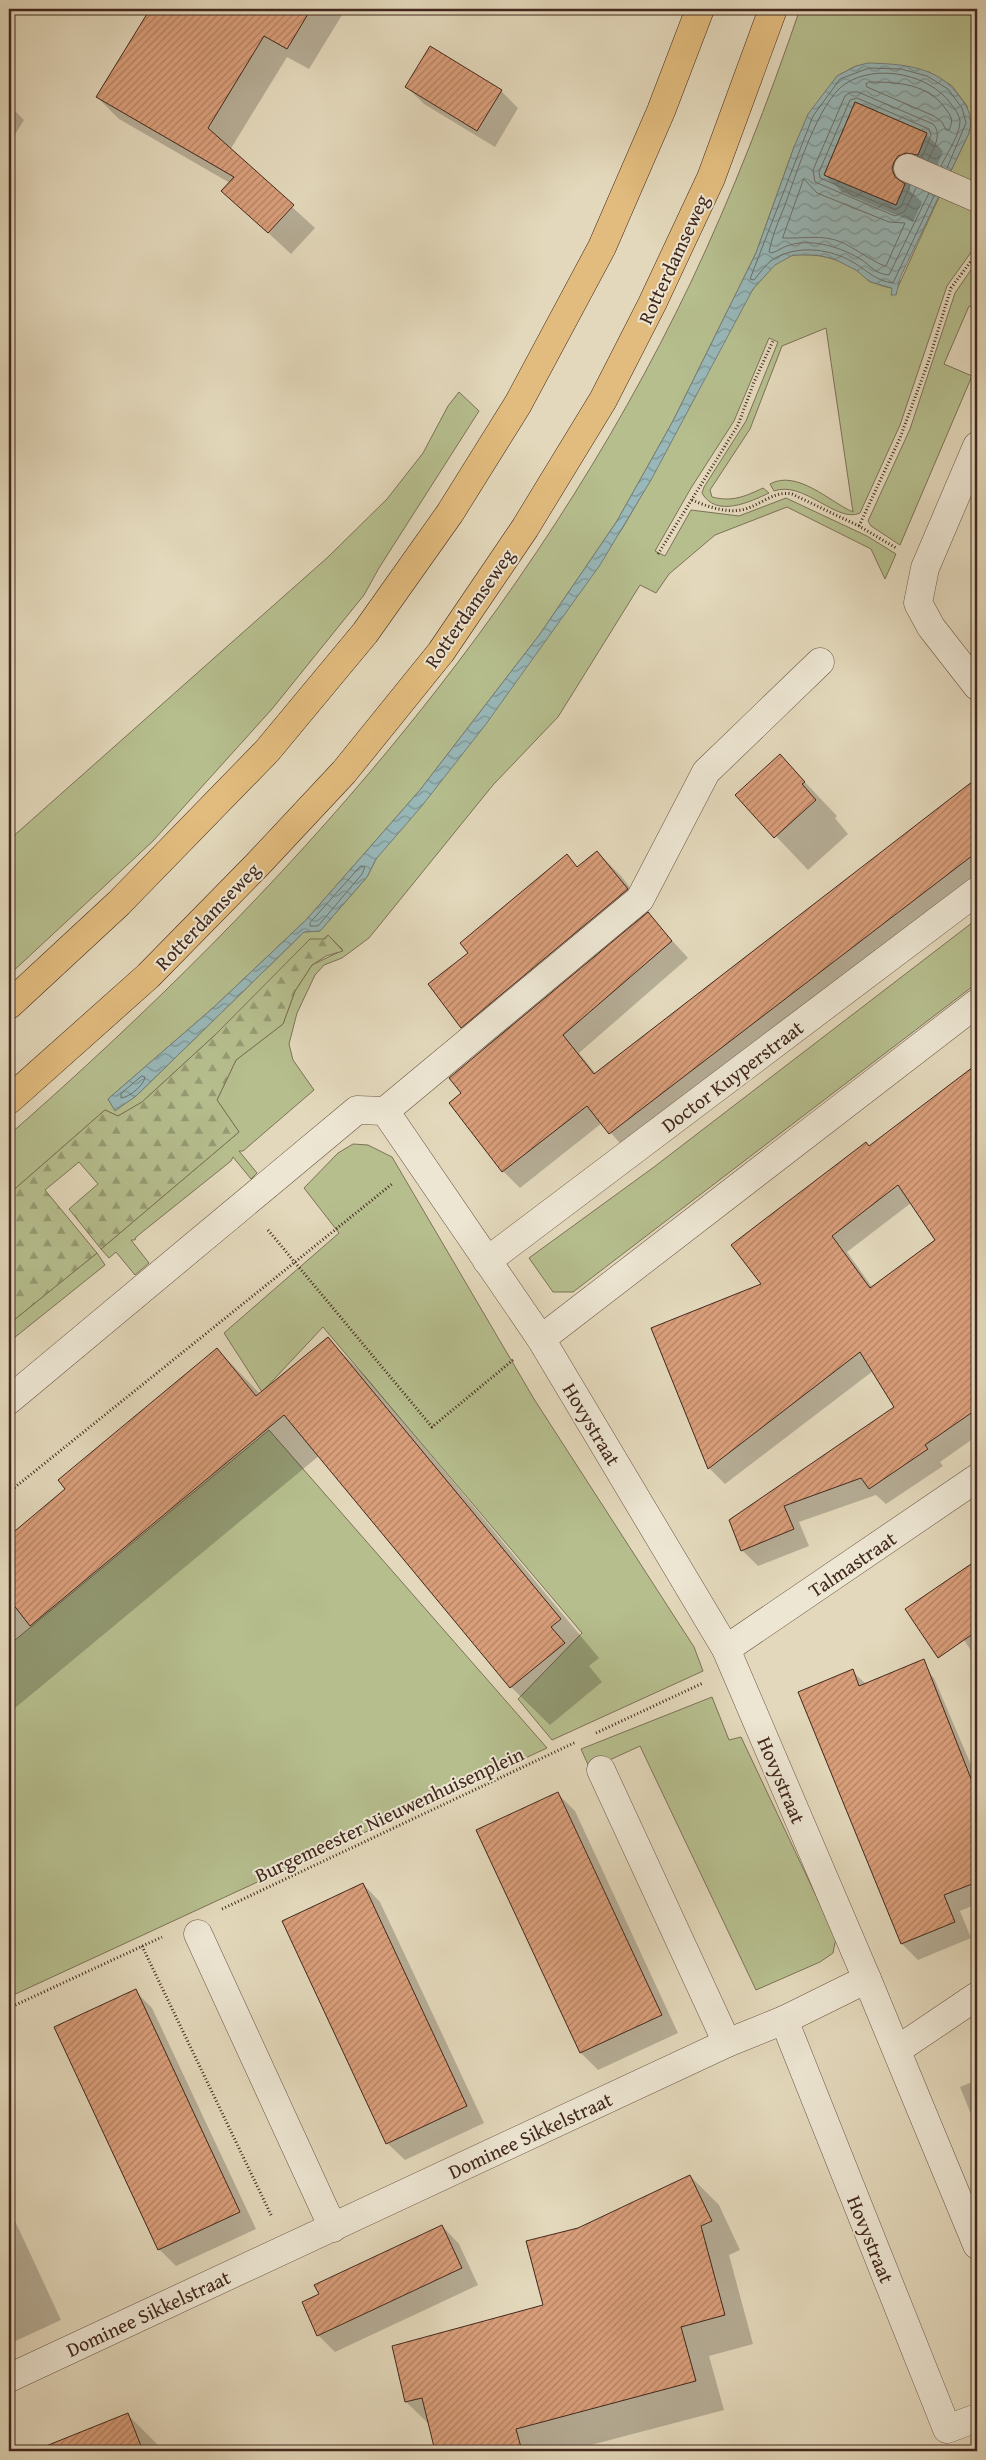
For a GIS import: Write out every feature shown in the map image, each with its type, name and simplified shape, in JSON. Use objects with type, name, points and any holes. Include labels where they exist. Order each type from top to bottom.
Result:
[{"type":"main road","points":[[9,1005],[119,903],[267,751],[366,634],[438,529],[518,404],[602,247],[661,111],[700,9]]},
{"type":"main road","name":"Rotterdamseweg","points":[[9,1100],[148,976],[258,865],[344,772],[440,652],[525,528],[612,383],[652,304],[711,178],[774,9]]},
{"type":"street","points":[[908,168],[967,193]]},
{"type":"street","points":[[977,446],[925,568],[918,602],[931,627],[977,686]]},
{"type":"street","points":[[9,1400],[357,1110],[385,1111],[640,899],[706,772],[820,662]]},
{"type":"street","name":"Doctor Kuyperstraat","points":[[486,1260],[977,891]]},
{"type":"street","points":[[541,1339],[977,1004]]},
{"type":"street","name":"Hovystraat","points":[[385,1111],[541,1339],[726,1649],[868,1979],[977,2245]]},
{"type":"street","name":"Talmastraat","points":[[726,1649],[977,1478]]},
{"type":"street","points":[[601,1770],[727,2043]]},
{"type":"street","points":[[198,1934],[333,2228]]},
{"type":"street","name":"Dominee Sikkelstraat","points":[[9,2378],[727,2043],[784,2020],[868,1979]]},
{"type":"street","points":[[897,2050],[977,1996]]},
{"type":"street","name":"Hovystraat","points":[[784,2020],[947,2429],[977,2418]]},
{"type":"path","points":[[858,526],[900,438],[929,360],[951,288],[977,253]]},
{"type":"path","points":[[658,554],[738,425],[754,382],[773,341]]},
{"type":"path","points":[[692,500],[707,507],[741,510],[783,492],[792,494],[858,526],[925,568]]},
{"type":"path","points":[[9,1492],[294,1261],[420,1162]]},
{"type":"path","points":[[246,1204],[432,1427],[499,1370],[541,1339]]},
{"type":"path","points":[[593,1735],[707,1682]]},
{"type":"path","name":"Burgemeester Nieuwenhuisenplein","points":[[214,1912],[584,1739]]},
{"type":"path","points":[[9,2008],[169,1933]]},
{"type":"path","points":[[142,1946],[288,2249]]},
{"type":"green space","points":[[800,9],[977,9],[977,187],[971,180],[949,175],[969,133],[967,106],[952,86],[929,72],[856,66],[837,76],[794,147],[756,253],[673,421],[617,521],[540,634],[420,790],[306,920],[214,1007],[108,1099],[115,1110],[136,1096],[304,932],[320,931],[367,877],[376,859],[622,529],[645,490],[735,318],[766,273],[777,263],[795,255],[819,256],[835,259],[879,285],[897,289],[940,195],[977,207],[977,244],[947,286],[900,425],[860,513],[851,515],[841,513],[797,491],[785,489],[774,491],[770,484],[780,480],[802,484],[853,512],[826,328],[782,346],[750,429],[710,490],[712,497],[726,499],[744,496],[763,488],[769,493],[743,504],[724,506],[708,501],[702,493],[746,421],[778,342],[769,338],[734,421],[691,488],[655,551],[665,556],[691,510],[739,516],[786,498],[867,536],[896,554],[885,579],[871,549],[787,507],[715,535],[669,574],[656,593],[640,585],[558,717],[493,785],[369,938],[342,958],[324,965],[315,975],[297,1013],[289,1044],[293,1060],[314,1090],[243,1151],[239,1151],[257,1173],[251,1179],[233,1157],[231,1161],[136,1237],[135,1240],[131,1240],[149,1263],[135,1275],[116,1252],[109,1258],[101,1249],[239,1132],[217,1100],[236,1060],[283,1024],[295,991],[312,965],[343,950],[328,935],[142,1102],[118,1116],[105,1110],[9,1194],[9,1135],[112,1042],[211,946],[305,846],[394,743],[478,635],[556,523],[627,405],[691,282],[749,147]]},
{"type":"green space","points":[[977,261],[977,309],[969,306],[944,364],[972,376],[900,545],[871,526],[868,521],[910,429],[955,293]]},
{"type":"green space","points":[[459,392],[479,411],[379,568],[364,595],[272,709],[153,841],[9,975],[9,840],[328,557],[387,499],[423,453],[448,406]]},
{"type":"green space","points":[[977,919],[977,983],[573,1292],[553,1292],[529,1258],[654,1167]]},
{"type":"green space","points":[[328,935],[343,951],[326,956],[312,965],[295,991],[283,1024],[236,1060],[217,1100],[239,1132],[101,1249],[69,1209],[98,1184],[79,1162],[45,1190],[97,1253],[9,1324],[9,1194],[105,1110],[118,1116],[142,1102],[215,1035],[310,939],[325,939]]},
{"type":"green space","points":[[353,1144],[368,1145],[392,1157],[534,1399],[694,1647],[703,1671],[552,1740],[518,1699],[582,1633],[323,1327],[262,1392],[224,1333],[339,1233],[304,1188],[338,1153]]},
{"type":"green space","points":[[97,1253],[105,1265],[9,1342],[9,1324]]},
{"type":"green space","points":[[269,1430],[547,1748],[9,1997],[9,1645]]},
{"type":"green space","points":[[712,1697],[729,1740],[741,1737],[836,1938],[833,1953],[820,1962],[756,1990],[640,1746],[590,1769],[581,1749]]},
{"type":"water","points":[[868,63],[894,64],[930,73],[951,87],[960,97],[966,106],[970,118],[969,133],[900,278],[896,295],[891,295],[892,288],[870,282],[856,270],[834,259],[817,255],[793,255],[775,265],[753,289],[651,480],[600,565],[486,724],[421,807],[376,859],[367,877],[320,931],[304,932],[136,1096],[115,1111],[108,1099],[214,1007],[306,920],[420,790],[540,634],[617,521],[673,421],[756,253],[794,147],[808,114],[837,76],[856,66]],"holes":[[[855,102],[927,133],[896,205],[824,175]]]},
{"type":"building","points":[[150,9],[311,9],[287,49],[264,36],[208,128],[294,205],[268,233],[221,191],[234,177],[96,97]]},
{"type":"building","points":[[430,46],[502,90],[477,131],[405,87]]},
{"type":"building","points":[[855,102],[927,133],[918,155],[906,153],[898,156],[894,162],[892,169],[895,177],[905,184],[896,205],[824,175]]},
{"type":"building","points":[[780,754],[805,782],[802,784],[816,800],[774,838],[735,795]]},
{"type":"building","points":[[977,778],[977,852],[609,1134],[587,1106],[502,1172],[449,1103],[461,1093],[449,1078],[648,912],[672,941],[563,1035],[594,1074]]},
{"type":"building","points":[[597,851],[628,889],[461,1028],[428,984],[468,953],[460,943],[567,854],[577,867]]},
{"type":"building","points":[[977,1064],[977,1409],[925,1445],[928,1449],[869,1489],[861,1478],[784,1506],[794,1529],[741,1551],[729,1520],[894,1407],[860,1352],[708,1469],[651,1328],[761,1284],[731,1245],[866,1142],[869,1146]],"holes":[[[898,1185],[935,1240],[870,1288],[832,1236]]]},
{"type":"building","points":[[328,1337],[561,1619],[551,1627],[565,1643],[510,1688],[284,1415],[30,1626],[9,1599],[9,1536],[65,1489],[58,1480],[217,1348],[256,1396]]},
{"type":"building","points":[[977,1560],[977,1631],[938,1658],[905,1609]]},
{"type":"building","points":[[924,1659],[977,1794],[977,1882],[944,1895],[955,1922],[901,1944],[798,1692],[853,1669],[859,1686]]},
{"type":"building","points":[[558,1792],[662,2015],[580,2053],[476,1830]]},
{"type":"building","points":[[363,1883],[467,2106],[386,2144],[282,1921]]},
{"type":"building","points":[[136,1989],[240,2212],[158,2250],[54,2027]]},
{"type":"building","points":[[690,2175],[712,2221],[701,2226],[725,2315],[681,2327],[696,2381],[516,2429],[522,2451],[435,2451],[422,2398],[405,2402],[392,2346],[543,2305],[526,2241],[578,2228]]},
{"type":"building","points":[[442,2225],[462,2268],[317,2336],[302,2302],[319,2294],[314,2285]]},
{"type":"building","points":[[128,2413],[143,2451],[36,2450]]}]
